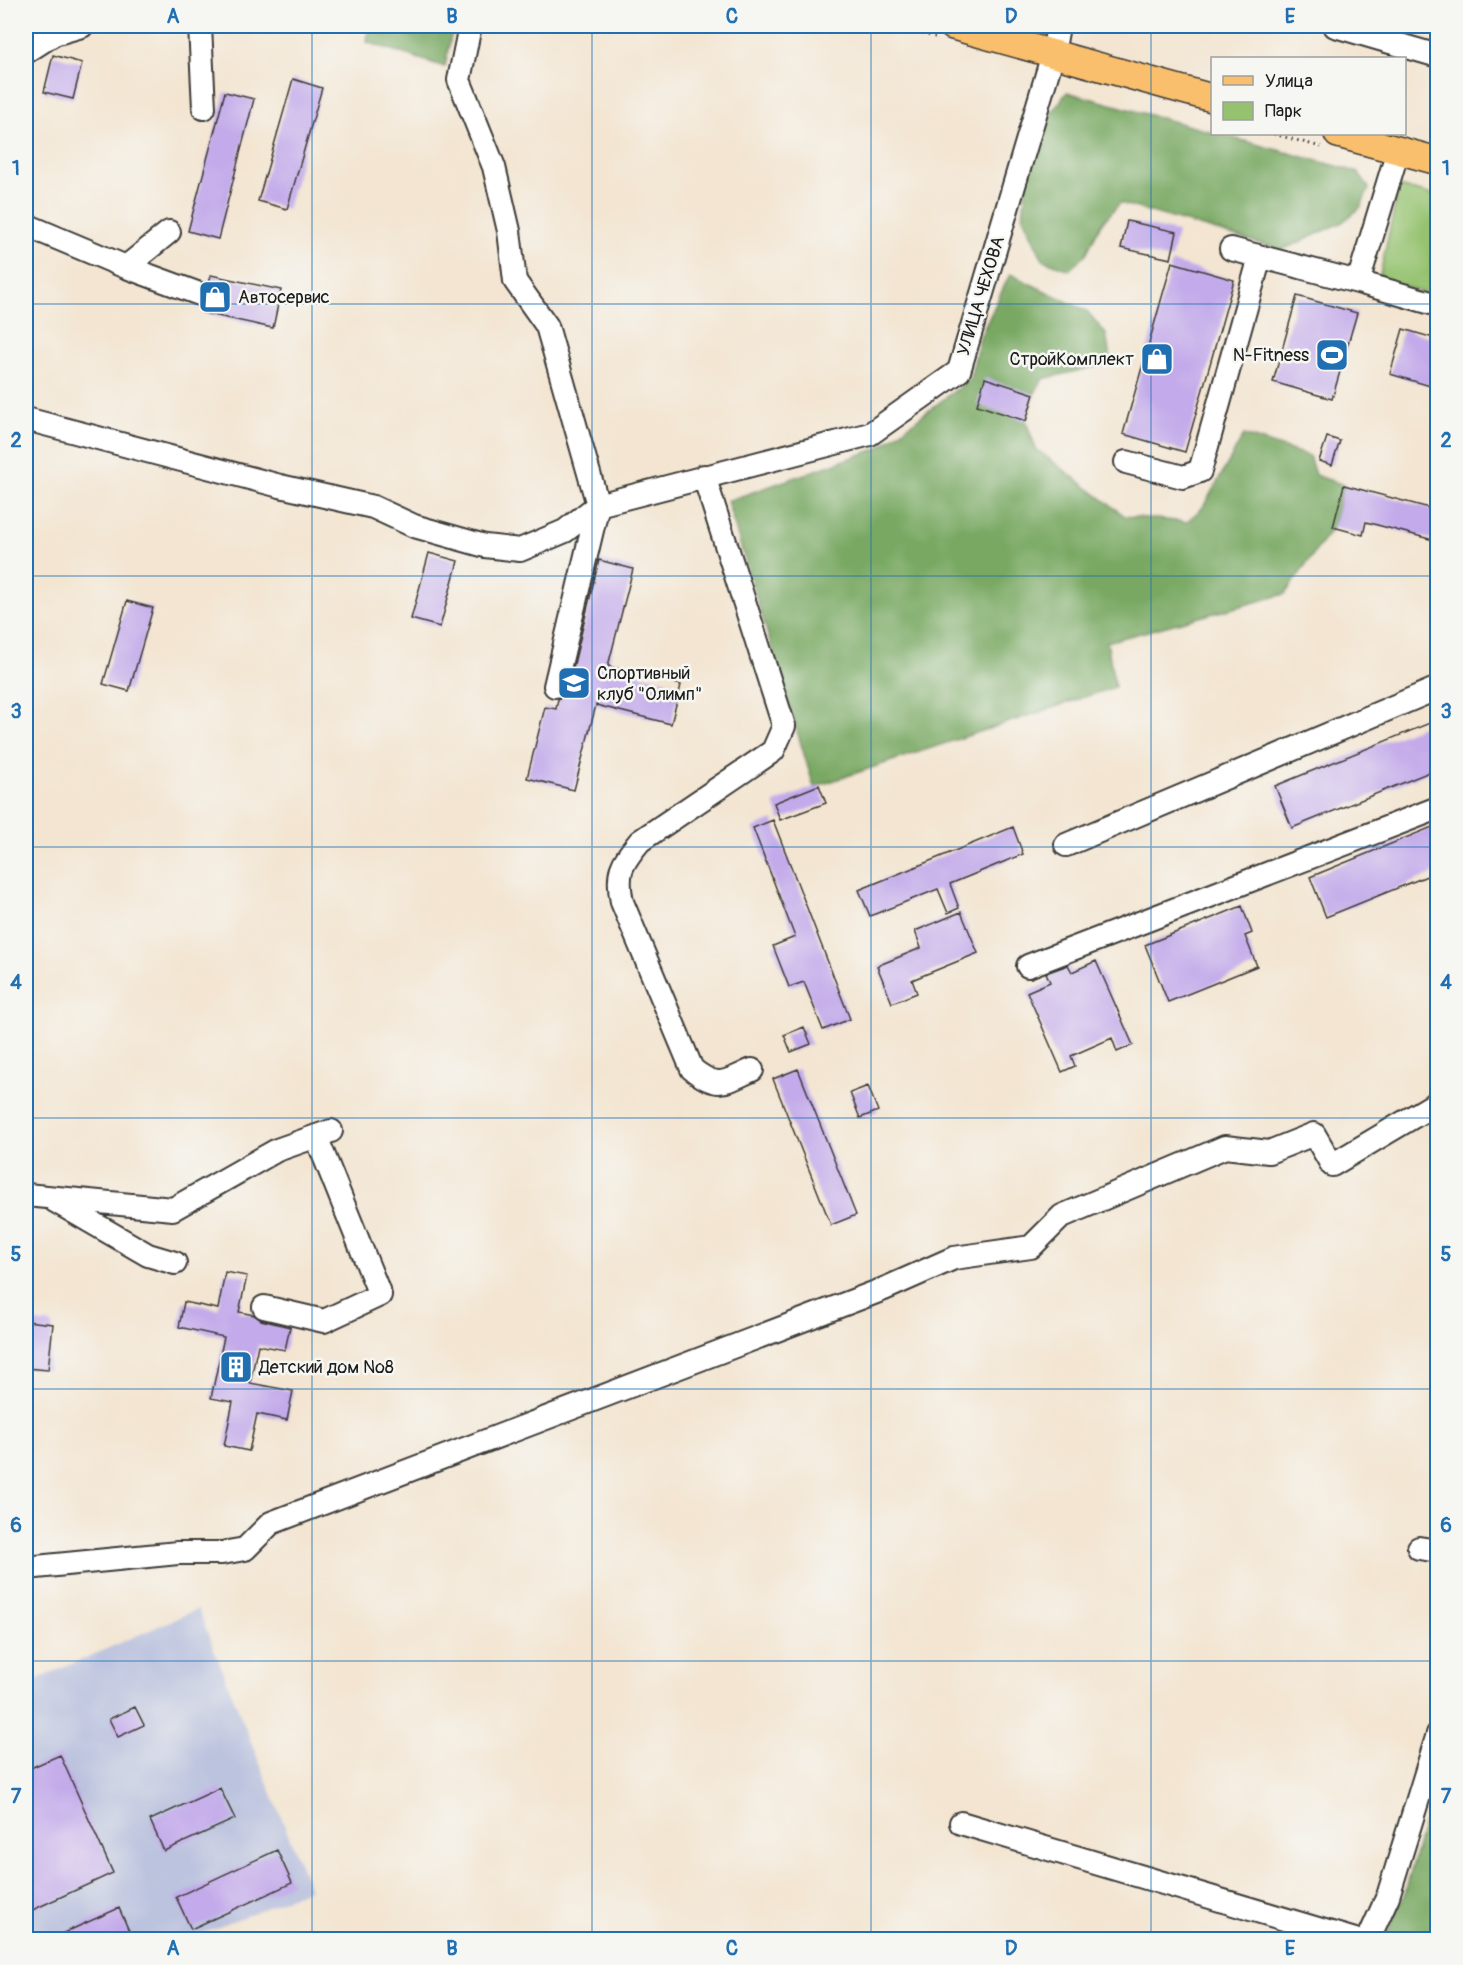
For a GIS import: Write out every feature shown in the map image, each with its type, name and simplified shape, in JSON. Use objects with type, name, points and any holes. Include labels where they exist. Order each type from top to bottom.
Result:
[{"type":"main road","points":[[953,26],[1211,98]]},
{"type":"main road","points":[[1342,135],[1437,161]]},
{"type":"street","points":[[27,34],[54,34],[82,26]]},
{"type":"street","points":[[200,26],[204,108]]},
{"type":"street","points":[[470,26],[459,80],[494,167],[509,231],[515,282],[547,326],[598,505],[555,686]]},
{"type":"street","name":"УЛИЦА ЧЕХОВА","points":[[598,505],[870,434],[958,371],[1053,54],[1058,26]]},
{"type":"street","points":[[1335,26],[1437,56]]},
{"type":"street","points":[[26,52],[54,34]]},
{"type":"street","points":[[1358,282],[1398,150]]},
{"type":"street","points":[[26,225],[126,267],[205,296]]},
{"type":"street","points":[[126,267],[169,232]]},
{"type":"street","points":[[1231,249],[1437,305]]},
{"type":"street","points":[[1126,462],[1183,477],[1200,471],[1260,257]]},
{"type":"street","points":[[26,419],[279,486],[373,507],[414,526],[485,546],[520,550],[565,531],[598,505]]},
{"type":"street","points":[[704,476],[784,726],[773,750],[640,841],[626,858],[618,881],[622,902],[692,1070],[706,1081],[721,1083],[752,1070]]},
{"type":"street","points":[[1066,845],[1437,688]]},
{"type":"street","points":[[1029,966],[1437,808]]},
{"type":"street","points":[[26,1568],[178,1553],[222,1553],[245,1549],[271,1523],[884,1289],[954,1258],[1031,1247],[1062,1216],[1225,1147],[1269,1152],[1314,1134],[1332,1165],[1437,1102]]},
{"type":"street","points":[[26,1195],[173,1209],[277,1150],[323,1133],[380,1295],[324,1321],[264,1307]]},
{"type":"street","points":[[49,1197],[148,1255],[176,1263]]},
{"type":"street","points":[[1368,1940],[1388,1896],[1437,1734]]},
{"type":"street","points":[[961,1823],[1355,1940]]},
{"type":"shaded area","points":[[198,1609],[310,1889],[190,1939],[26,1939],[26,1684]]},
{"type":"green space","points":[[369,26],[453,26],[445,67],[367,42]]},
{"type":"green space","points":[[1067,92],[1211,132],[1211,135],[1223,135],[1344,168],[1358,173],[1369,188],[1360,208],[1341,223],[1282,250],[1120,203],[1101,224],[1086,254],[1069,270],[1043,260],[1023,217],[1027,177],[1044,123]]},
{"type":"green space","points":[[1399,186],[1437,196],[1437,297],[1379,279]]},
{"type":"green space","points":[[1010,274],[1087,311],[1106,334],[1111,363],[1043,379],[1034,394],[1026,421],[1036,449],[1125,516],[1187,522],[1203,507],[1244,435],[1309,456],[1315,475],[1344,485],[1333,527],[1285,594],[1107,642],[1115,687],[814,787],[727,501],[879,448],[970,379],[980,337]]},
{"type":"green space","points":[[1437,1775],[1437,1939],[1384,1939],[1404,1897]]},
{"type":"building","points":[[53,55],[82,63],[73,99],[44,92]]},
{"type":"building","points":[[293,79],[322,88],[287,209],[258,201]]},
{"type":"building","points":[[225,92],[254,99],[218,239],[188,231]]},
{"type":"building","points":[[1127,221],[1177,232],[1171,259],[1121,248]]},
{"type":"building","points":[[1172,262],[1234,280],[1185,452],[1123,434]]},
{"type":"building","points":[[211,275],[281,290],[273,328],[203,313],[204,309],[213,307],[218,300],[216,288],[209,283]]},
{"type":"building","points":[[1297,296],[1357,313],[1332,399],[1273,382]]},
{"type":"building","points":[[1403,329],[1437,339],[1437,388],[1390,374]]},
{"type":"building","points":[[985,378],[1034,394],[1026,421],[977,405]]},
{"type":"building","points":[[1327,437],[1340,441],[1332,465],[1319,461]]},
{"type":"building","points":[[1344,485],[1437,510],[1437,541],[1366,522],[1363,535],[1333,527]]},
{"type":"building","points":[[429,553],[458,561],[440,627],[411,619]]},
{"type":"building","points":[[599,560],[633,569],[608,666],[681,685],[671,724],[596,705],[574,790],[527,778],[545,707],[556,709],[558,699],[564,696],[568,689]]},
{"type":"building","points":[[127,601],[153,608],[129,691],[103,684]]},
{"type":"building","points":[[1437,720],[1437,769],[1292,828],[1275,786]]},
{"type":"building","points":[[819,785],[826,803],[780,820],[774,803]]},
{"type":"building","points":[[773,820],[850,1019],[823,1030],[804,982],[789,987],[773,946],[795,937],[753,828]]},
{"type":"building","points":[[1437,825],[1437,872],[1326,917],[1310,877]]},
{"type":"building","points":[[1013,827],[1023,854],[950,884],[959,908],[948,913],[938,889],[870,916],[859,890]]},
{"type":"building","points":[[1242,906],[1252,933],[1245,936],[1257,966],[1168,1002],[1145,945]]},
{"type":"building","points":[[961,912],[978,953],[912,980],[917,993],[892,1003],[877,966],[921,948],[915,931]]},
{"type":"building","points":[[1096,961],[1133,1045],[1117,1052],[1112,1038],[1071,1056],[1075,1066],[1062,1072],[1027,992],[1050,982],[1046,973],[1068,965],[1072,972]]},
{"type":"building","points":[[804,1027],[811,1044],[791,1052],[784,1035]]},
{"type":"building","points":[[798,1069],[856,1215],[831,1225],[773,1079]]},
{"type":"building","points":[[868,1086],[878,1111],[860,1118],[850,1093]]},
{"type":"building","name":"Детский дом №8","points":[[225,1272],[247,1276],[239,1312],[290,1327],[285,1350],[258,1345],[250,1383],[293,1391],[287,1420],[257,1414],[249,1451],[224,1446],[233,1402],[211,1398],[224,1337],[179,1327],[184,1302],[218,1309]]},
{"type":"building","points":[[26,1321],[53,1324],[48,1370],[26,1368]]},
{"type":"building","points":[[135,1707],[144,1725],[118,1737],[109,1719]]},
{"type":"building","points":[[60,1755],[113,1873],[26,1913],[26,1770]]},
{"type":"building","points":[[220,1788],[235,1819],[164,1851],[150,1820]]},
{"type":"building","points":[[277,1850],[292,1883],[191,1929],[176,1897]]},
{"type":"building","points":[[119,1908],[133,1940],[48,1940]]},
{"type":"place","name":"Автосервис","points":[[215,297]]},
{"type":"place","name":"N-Fitness","points":[[1332,355]]},
{"type":"place","name":"СтройКомплект","points":[[1157,359]]},
{"type":"place","name":"Спортивный клуб \"Олимп\"","points":[[574,683]]},
{"type":"place","name":"Детский дом №8","points":[[236,1367]]}]
